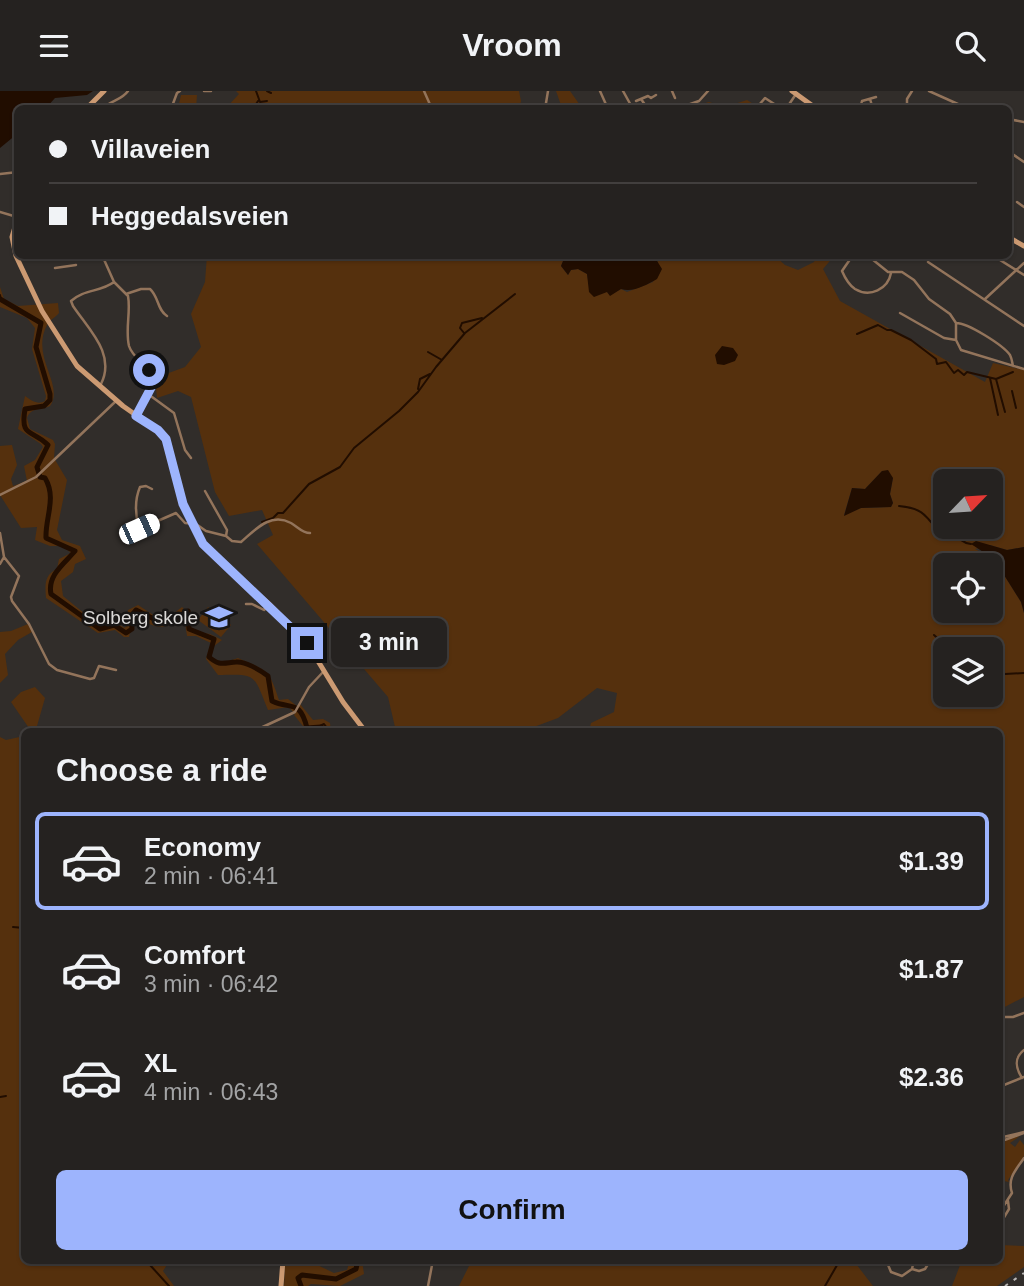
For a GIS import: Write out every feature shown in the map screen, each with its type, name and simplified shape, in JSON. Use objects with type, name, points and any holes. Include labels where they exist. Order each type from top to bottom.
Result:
[{"type":"main road","points":[[90,105],[103,91]]},
{"type":"main road","points":[[792,92],[811,105]]},
{"type":"main road","points":[[14,228],[14,250]]},
{"type":"main road","points":[[18,259],[37,302],[77,366],[116,401],[158,430],[166,439],[181,499],[203,544],[307,643],[343,702],[363,728]]},
{"type":"main road","points":[[281,1286],[283,1264]]},
{"type":"street","points":[[106,105],[120,100],[128,91]]},
{"type":"street","points":[[204,91],[211,91]]},
{"type":"street","points":[[672,91],[674,98]]},
{"type":"street","points":[[688,105],[699,101],[708,91]]},
{"type":"street","points":[[929,91],[960,105]]},
{"type":"street","points":[[636,101],[656,95]]},
{"type":"street","points":[[860,105],[876,97]]},
{"type":"street","points":[[759,105],[765,98],[777,105]]},
{"type":"street","points":[[641,99],[645,105]]},
{"type":"street","points":[[870,99],[872,105]]},
{"type":"street","points":[[1017,202],[1024,207]]},
{"type":"street","points":[[104,259],[114,282],[126,293],[129,303],[129,345],[134,357],[152,374],[152,386],[136,416]]},
{"type":"street","points":[[850,259],[842,271],[850,285],[861,292],[874,291],[887,285],[891,273]]},
{"type":"street","points":[[872,259],[891,273],[902,272],[914,280],[924,295],[950,314],[956,323],[956,340],[961,350],[1024,369]]},
{"type":"street","points":[[998,259],[1024,275]]},
{"type":"street","points":[[928,262],[1024,326]]},
{"type":"street","points":[[985,300],[1024,263]]},
{"type":"street","points":[[55,268],[76,265]]},
{"type":"street","points":[[99,386],[104,378],[105,354],[72,306],[71,300],[82,293],[106,288],[114,282]]},
{"type":"street","points":[[126,293],[150,289],[156,294],[162,312],[167,316]]},
{"type":"street","points":[[900,313],[950,341],[956,340]]},
{"type":"street","points":[[956,323],[964,324],[1004,349],[1011,357],[1013,366]]},
{"type":"street","points":[[148,394],[174,412],[185,450],[191,458]]},
{"type":"street","points":[[0,495],[38,474],[116,401]]},
{"type":"street","points":[[152,489],[140,487],[136,497],[135,510],[139,529],[176,513],[185,523],[226,536],[235,542],[241,542],[261,524],[275,520],[285,521],[305,533],[310,533]]},
{"type":"street","points":[[205,491],[227,530],[226,536]]},
{"type":"street","points":[[0,533],[4,557],[19,576],[12,601],[29,624],[48,664],[57,670],[90,680],[94,678],[99,666],[116,670]]},
{"type":"street","points":[[0,564],[4,557]]},
{"type":"street","points":[[246,604],[264,610],[270,605]]},
{"type":"street","points":[[261,728],[289,716],[324,671]]},
{"type":"street","points":[[1003,1017],[1024,1013]]},
{"type":"street","points":[[1003,1085],[1023,1077],[1016,1065],[1017,1058],[1024,1050]]},
{"type":"street","points":[[1003,1139],[1024,1133]]},
{"type":"street","points":[[1003,1205],[1012,1193],[1009,1182],[1024,1158]]},
{"type":"street","points":[[1003,1219],[1009,1209],[1008,1201]]},
{"type":"street","points":[[428,1286],[432,1264]]},
{"type":"street","points":[[888,1264],[891,1272],[898,1275],[905,1275],[913,1264]]},
{"type":"street","points":[[912,1269],[919,1271],[928,1264]]},
{"type":"shaded area","points":[[0,91],[93,91],[87,95],[55,98],[49,105],[14,105],[14,136],[0,148]]},
{"type":"shaded area","points":[[236,91],[519,91],[521,101],[520,105],[229,105],[239,94]]},
{"type":"shaded area","points":[[556,91],[570,91],[580,105],[561,105]]},
{"type":"shaded area","points":[[181,95],[197,95],[196,105],[179,105]]},
{"type":"shaded area","points":[[747,100],[755,105],[731,105]]},
{"type":"shaded area","points":[[207,259],[564,259],[561,266],[568,275],[571,270],[578,269],[587,274],[589,286],[610,295],[621,289],[627,292],[653,282],[658,262],[656,259],[778,259],[798,270],[816,259],[831,259],[823,269],[840,301],[985,382],[993,363],[1024,370],[1024,547],[1007,550],[990,545],[975,549],[983,553],[933,553],[933,623],[1003,623],[1003,573],[1021,602],[1024,613],[1024,997],[1003,1008],[1003,728],[590,728],[591,723],[614,712],[617,693],[597,688],[558,718],[531,728],[397,728],[388,697],[257,544],[273,535],[262,510],[229,516],[215,492],[191,397],[178,391],[157,398],[155,378],[185,367],[201,347],[191,314],[205,282]],"holes":[[[882,471],[893,478],[891,507],[861,508],[844,515],[852,488],[865,489]]]},
{"type":"shaded area","points":[[564,259],[656,259],[662,269],[657,279],[644,286],[621,289],[610,296],[607,292],[594,297],[589,292],[587,274],[578,269],[571,270],[568,275],[561,266]]},
{"type":"shaded area","points":[[0,287],[4,299],[18,306],[58,303],[59,313],[48,323],[42,348],[53,398],[50,406],[34,410],[27,418],[30,429],[53,440],[55,444],[54,458],[67,480],[57,530],[62,540],[80,546],[86,559],[75,564],[73,572],[61,581],[63,596],[101,627],[114,622],[125,628],[128,610],[138,605],[161,620],[182,607],[195,620],[190,627],[193,632],[210,634],[222,640],[214,646],[211,657],[223,663],[238,658],[261,669],[272,682],[279,700],[288,699],[298,707],[300,704],[313,720],[323,719],[330,723],[331,728],[305,728],[294,715],[297,710],[294,713],[289,707],[268,710],[256,683],[247,676],[218,675],[206,659],[211,643],[196,636],[187,636],[185,623],[180,620],[162,627],[134,617],[129,637],[124,637],[115,630],[98,633],[46,598],[48,577],[57,569],[59,559],[71,553],[63,546],[50,546],[35,540],[37,527],[21,528],[0,495],[0,446],[12,445],[17,465],[11,479],[13,486],[27,481],[24,466],[35,460],[43,447],[18,429],[25,396],[40,403],[45,401],[46,396],[32,349],[35,328],[27,318],[0,307]]},
{"type":"shaded area","points":[[722,346],[733,348],[738,355],[735,361],[724,365],[717,364],[715,355]]},
{"type":"shaded area","points":[[888,470],[893,478],[891,507],[861,508],[844,516],[852,488],[865,489],[882,471]]},
{"type":"shaded area","points":[[976,541],[1007,550],[1024,547],[1024,613],[1021,602],[1003,573],[1003,553],[985,553],[971,544]]},
{"type":"shaded area","points":[[208,607],[231,625],[221,637],[198,620]]},
{"type":"shaded area","points":[[28,624],[32,632],[18,640],[5,654],[8,675],[0,683],[0,632]]},
{"type":"shaded area","points":[[35,687],[45,698],[38,728],[29,728],[11,702],[21,692]]},
{"type":"shaded area","points":[[0,737],[6,740],[21,737],[21,1264],[167,1264],[163,1271],[174,1286],[0,1286]]},
{"type":"shaded area","points":[[1020,1136],[1010,1143],[1015,1147],[1020,1140],[1024,1145],[1024,1156],[1009,1182],[1003,1181],[1003,1144],[1007,1139]]},
{"type":"shaded area","points":[[1003,1245],[1024,1246],[1024,1267],[997,1286],[952,1286],[960,1264],[1003,1264]]},
{"type":"shaded area","points":[[315,1264],[334,1273],[347,1270],[349,1264],[363,1264],[364,1274],[340,1286],[284,1286],[285,1266]]},
{"type":"shaded area","points":[[470,1264],[856,1264],[873,1286],[459,1286]]},
{"type":"waterway","points":[[256,91],[260,102],[267,101]]},
{"type":"waterway","points":[[267,91],[271,93]]},
{"type":"waterway","points":[[256,105],[258,101]]},
{"type":"waterway","points":[[262,522],[283,513],[309,484],[340,467],[354,448],[418,392],[465,333],[515,294]]},
{"type":"waterway","points":[[0,295],[1,300]]},
{"type":"waterway","points":[[0,299],[41,323],[36,347],[50,400],[44,406],[25,409],[24,425],[29,432],[48,445],[37,467],[40,477],[45,478],[50,493],[46,538],[75,551],[54,575],[51,594],[100,629],[114,625],[126,633],[132,629],[131,616],[136,610],[162,623],[188,611],[189,629],[214,639],[209,657],[212,660],[219,663],[244,663],[268,676],[272,701],[298,709],[307,728]]},
{"type":"waterway","points":[[464,333],[460,328],[462,323],[482,318]]},
{"type":"waterway","points":[[857,334],[878,325],[891,330],[911,340],[936,359],[937,364],[946,362],[954,373],[958,370],[964,375],[967,372],[996,379],[1013,372]]},
{"type":"waterway","points":[[428,352],[442,360]]},
{"type":"waterway","points":[[418,389],[420,379],[430,374]]},
{"type":"waterway","points":[[990,378],[998,415]]},
{"type":"waterway","points":[[996,379],[1005,412]]},
{"type":"waterway","points":[[1012,391],[1016,408]]},
{"type":"waterway","points":[[899,506],[917,510],[938,530],[971,544]]},
{"type":"waterway","points":[[1003,673],[1024,673]]},
{"type":"waterway","points":[[318,727],[324,724],[327,728]]},
{"type":"waterway","points":[[307,728],[322,728]]},
{"type":"waterway","points":[[13,927],[21,928]]},
{"type":"waterway","points":[[0,1097],[6,1096]]},
{"type":"waterway","points":[[144,1264],[150,1265],[169,1286]]},
{"type":"waterway","points":[[301,1286],[298,1278],[302,1275],[336,1279],[356,1269],[357,1264]]},
{"type":"waterway","points":[[825,1286],[838,1264]]},
{"type":"railway","points":[[1005,1286],[1024,1273]]},
{"type":"place","name":"Solberg skole","points":[[219,617]]},
{"type":"route","points":[[149,370],[152,374],[152,386],[136,416],[158,430],[166,439],[181,499],[196,533],[225,566],[272,607],[307,643]]}]
